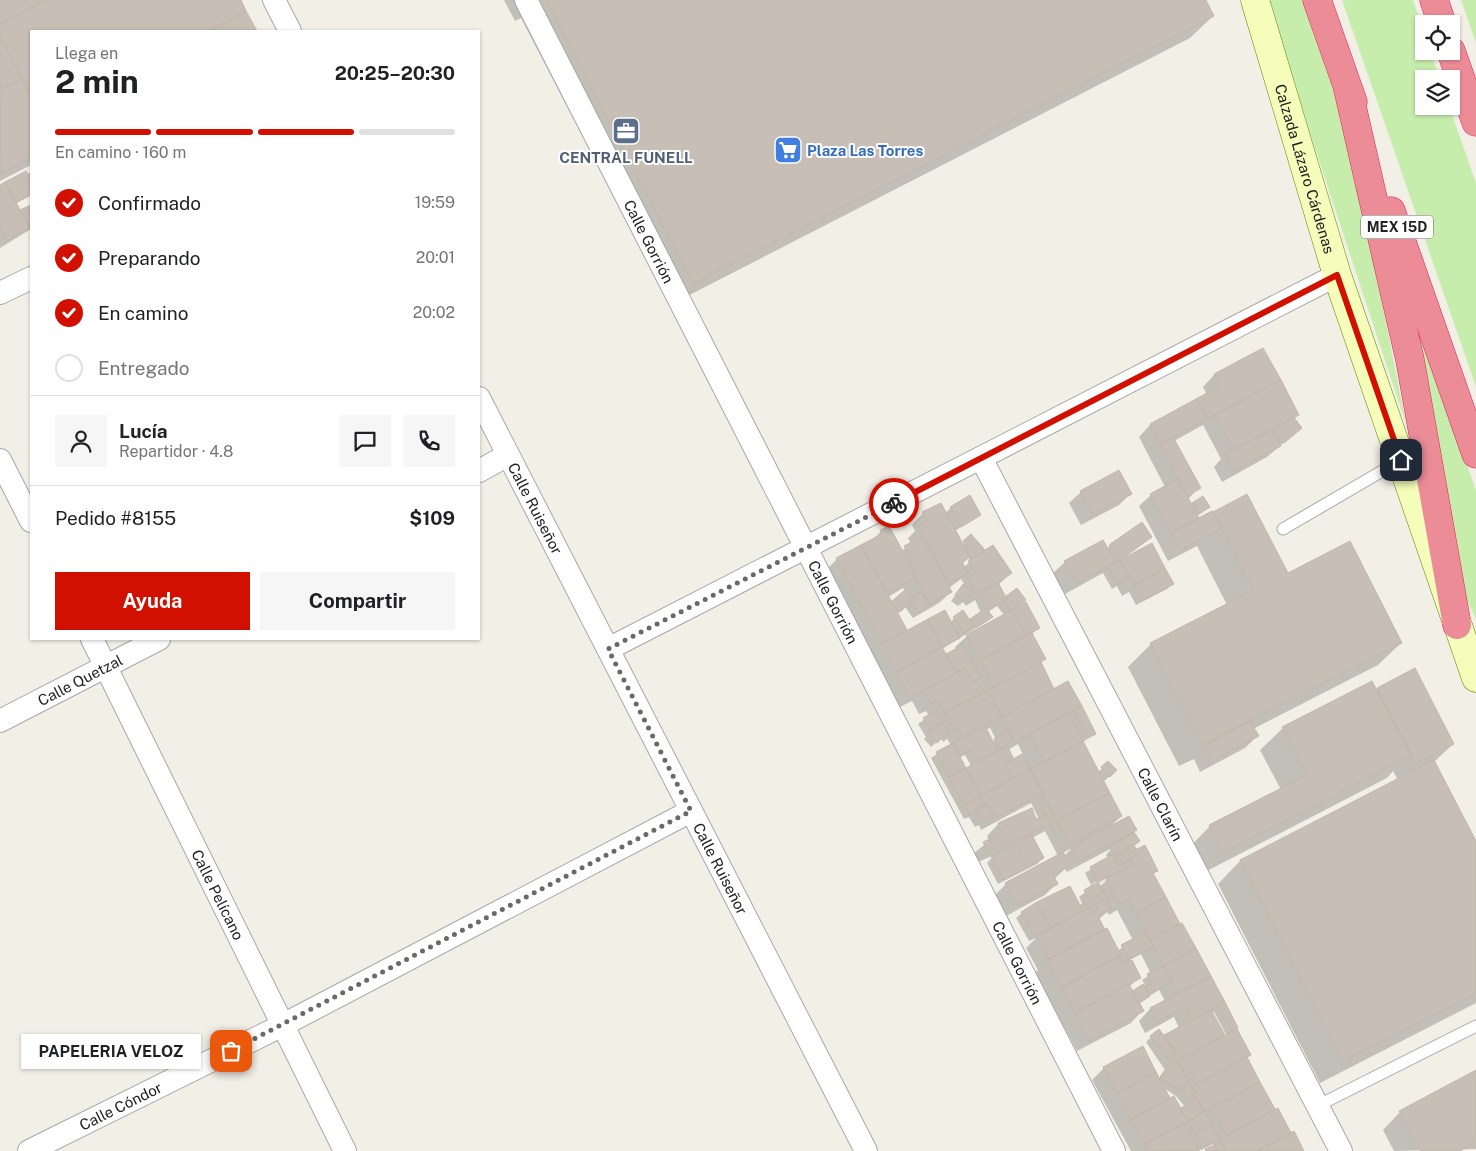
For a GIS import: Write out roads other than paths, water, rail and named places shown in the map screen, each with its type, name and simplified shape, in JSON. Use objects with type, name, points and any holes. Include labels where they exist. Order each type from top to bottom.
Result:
[{"type":"highway","name":"MEX 15D","points":[[1318,0],[1476,454]]},
{"type":"highway","points":[[1434,0],[1439,15]]},
{"type":"highway","points":[[1454,60],[1476,122]]},
{"type":"highway","points":[[1347,85],[1410,360],[1457,625]]},
{"type":"main road","name":"Calzada Lázaro Cárdenas","points":[[1255,0],[1337,275],[1476,678]]},
{"type":"street","points":[[274,0],[289,30]]},
{"type":"street","name":"Calle Gorrión","points":[[526,0],[1114,1151]]},
{"type":"street","points":[[608,649],[1337,275]]},
{"type":"street","points":[[0,293],[30,278]]},
{"type":"street","name":"Calle Ruiseñor","points":[[480,400],[866,1151]]},
{"type":"street","points":[[480,470],[508,455]]},
{"type":"street","name":"Calle Clarín","points":[[982,458],[1341,1151]]},
{"type":"street","points":[[0,460],[30,518]]},
{"type":"street","name":"Calle Pelícano","points":[[93,640],[345,1151]]},
{"type":"street","name":"Calle Quetzal","points":[[0,721],[157,640]]},
{"type":"street","name":"Calle Cóndor","points":[[29,1151],[282,1026],[691,811]]},
{"type":"lane","points":[[1283,529],[1401,460]]},
{"type":"lane","points":[[1317,1106],[1476,1026]]},
{"type":"place","name":"CENTRAL FUNELL","points":[[626,131]]},
{"type":"place","name":"Plaza Las Torres","points":[[788,150]]},
{"type":"place","name":"PAPELERIA VELOZ","points":[[231,1051]]}]
